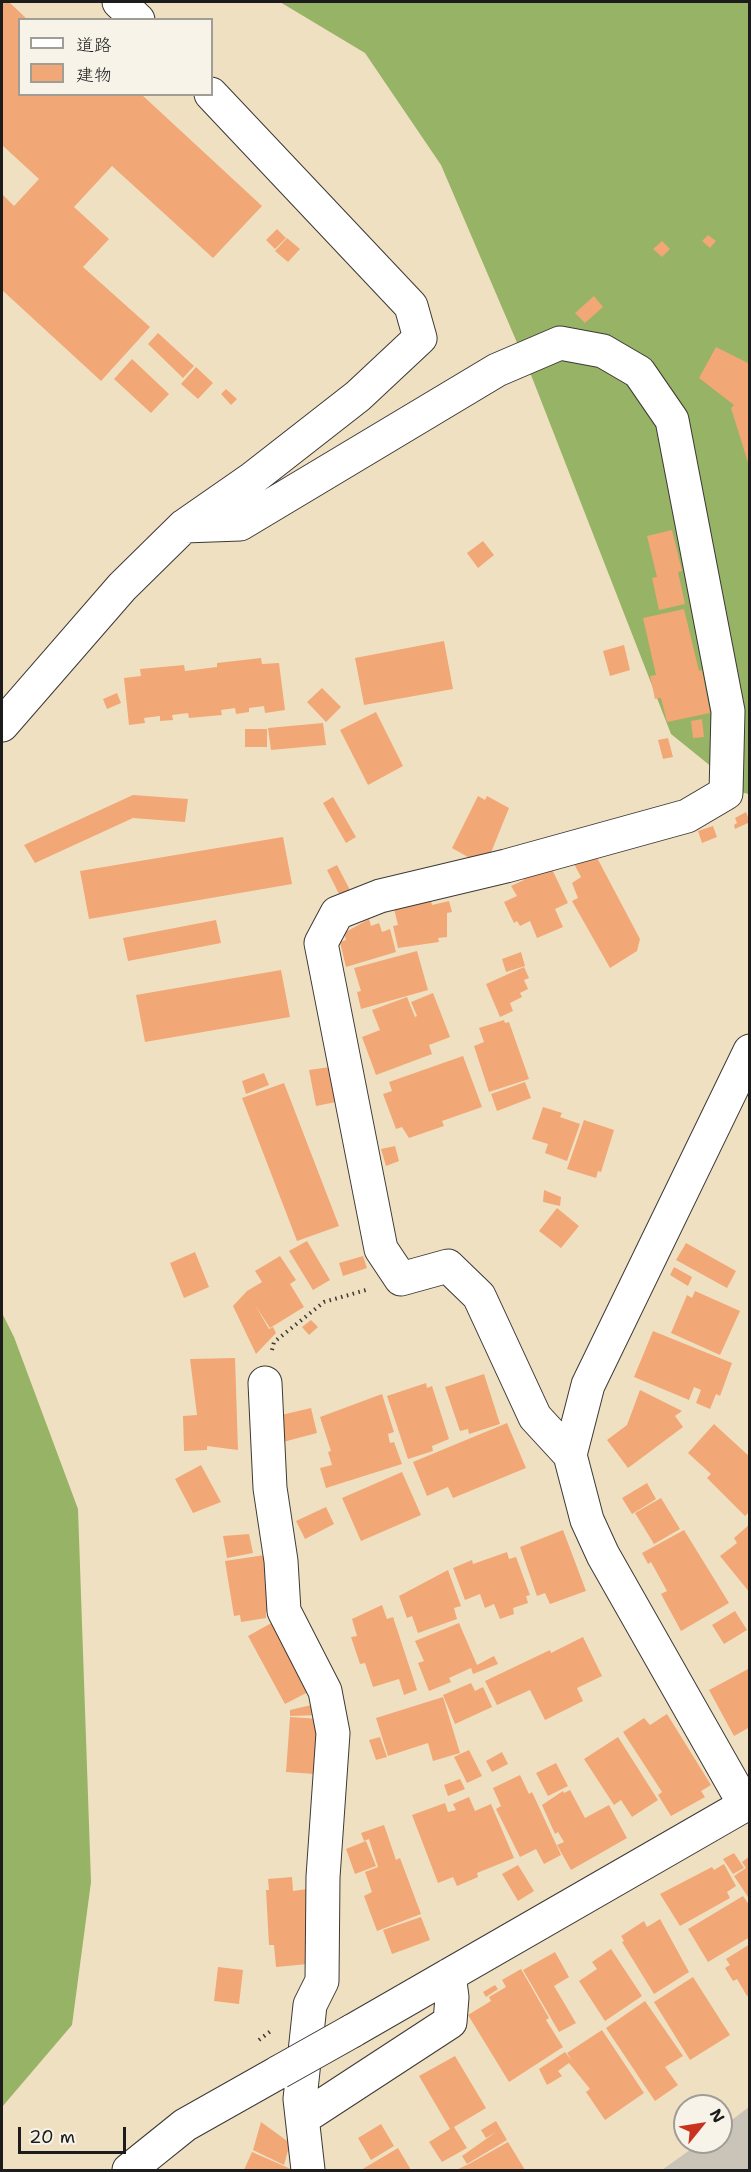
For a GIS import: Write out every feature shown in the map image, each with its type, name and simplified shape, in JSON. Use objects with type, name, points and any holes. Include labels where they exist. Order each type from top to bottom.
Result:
[{"type":"street","points":[[119,2],[136,18]]},
{"type":"street","points":[[2,725],[122,587],[184,526],[253,478],[357,396],[420,338],[411,306],[213,96]]},
{"type":"street","points":[[129,2170],[185,2125],[747,1804],[603,1555],[587,1520],[570,1455],[535,1417],[479,1296],[448,1266],[401,1279],[381,1249],[321,943],[337,913],[380,896],[506,866],[687,816],[726,793],[728,711],[672,420],[639,372],[603,351],[560,343],[497,370],[240,524],[184,526]]},
{"type":"street","points":[[570,1455],[588,1384],[750,1051]]},
{"type":"street","points":[[265,1383],[270,1488],[281,1561],[284,1611],[325,1691],[333,1733],[323,1877],[322,1981],[310,2005],[300,2099],[308,2170]]},
{"type":"street","points":[[303,2118],[450,2022],[452,1997],[449,1975]]},
{"type":"path","points":[[265,1383],[274,1342],[324,1302],[401,1279]]},
{"type":"shaded area","points":[[749,2107],[749,2170],[662,2170],[684,2154],[733,2154],[733,2119]]},
{"type":"green space","points":[[280,2],[749,2],[749,794],[744,793],[671,734],[533,380],[441,165],[365,53]]},
{"type":"green space","points":[[2,1313],[14,1337],[78,1509],[91,1882],[72,2025],[2,2107]]},
{"type":"building","points":[[2,2],[9,2],[26,18],[18,18],[18,96],[143,96],[262,206],[213,258],[112,166],[74,207],[109,239],[83,267],[150,327],[101,381],[2,290],[2,194],[14,206],[39,179],[2,145]]},
{"type":"building","points":[[277,229],[286,238],[275,249],[266,240]]},
{"type":"building","points":[[708,235],[716,241],[710,248],[702,241]]},
{"type":"building","points":[[287,238],[300,249],[288,262],[275,251]]},
{"type":"building","points":[[662,241],[670,249],[662,257],[653,249]]},
{"type":"building","points":[[594,296],[603,307],[585,323],[575,313]]},
{"type":"building","points":[[158,333],[194,366],[183,378],[148,344]]},
{"type":"building","points":[[716,347],[750,364],[750,469],[731,408],[734,405],[699,378]]},
{"type":"building","points":[[132,359],[169,394],[151,413],[114,379]]},
{"type":"building","points":[[196,367],[213,383],[198,399],[181,384]]},
{"type":"building","points":[[226,389],[237,399],[231,405],[221,394]]},
{"type":"building","points":[[672,530],[682,571],[678,572],[685,604],[659,610],[652,578],[657,577],[647,536]]},
{"type":"building","points":[[483,541],[494,555],[478,568],[467,553]]},
{"type":"building","points":[[684,609],[699,671],[702,670],[710,713],[667,722],[661,698],[655,699],[650,676],[656,675],[643,618]]},
{"type":"building","points":[[444,641],[453,689],[364,705],[355,658]]},
{"type":"building","points":[[624,645],[630,670],[610,676],[603,651]]},
{"type":"building","points":[[261,658],[262,664],[279,663],[285,710],[265,713],[264,706],[249,708],[249,712],[236,714],[235,708],[221,710],[222,715],[189,718],[188,713],[172,715],[173,720],[160,721],[160,716],[144,718],[145,723],[129,725],[124,678],[141,676],[140,669],[184,665],[185,671],[217,667],[217,663]]},
{"type":"building","points":[[322,688],[341,707],[326,722],[307,702]]},
{"type":"building","points":[[117,693],[121,703],[107,709],[103,699]]},
{"type":"building","points":[[376,712],[403,766],[368,785],[340,730]]},
{"type":"building","points":[[702,719],[704,737],[693,738],[691,721]]},
{"type":"building","points":[[323,723],[326,745],[271,750],[268,728]]},
{"type":"building","points":[[245,729],[267,729],[267,747],[245,747]]},
{"type":"building","points":[[668,738],[673,757],[663,759],[658,740]]},
{"type":"building","points":[[133,795],[188,799],[185,822],[133,818],[35,863],[24,845]]},
{"type":"building","points":[[478,796],[485,800],[487,796],[509,808],[490,855],[483,861],[474,856],[473,860],[452,848]]},
{"type":"building","points":[[333,797],[356,837],[346,843],[323,803]]},
{"type":"building","points":[[746,812],[750,822],[735,829],[734,825],[737,823],[735,818]]},
{"type":"building","points":[[713,826],[717,837],[702,843],[698,831]]},
{"type":"building","points":[[283,837],[292,884],[89,919],[80,871]]},
{"type":"building","points":[[595,854],[640,939],[637,951],[610,968],[572,901],[578,898],[572,883],[581,877],[573,862]]},
{"type":"building","points":[[337,865],[350,890],[340,896],[327,870]]},
{"type":"building","points":[[551,867],[568,903],[555,909],[563,927],[537,938],[530,921],[520,926],[517,921],[514,923],[504,902],[517,896],[511,886],[524,880],[522,877]]},
{"type":"building","points":[[431,901],[432,905],[449,901],[452,912],[447,913],[447,937],[438,938],[439,942],[398,948],[393,926],[398,925],[394,909]]},
{"type":"building","points":[[369,919],[371,926],[379,923],[382,932],[390,929],[396,952],[346,967],[340,942],[346,940],[344,933]]},
{"type":"building","points":[[216,920],[221,943],[128,961],[123,938]]},
{"type":"building","points":[[417,951],[428,990],[361,1009],[357,992],[361,991],[354,968]]},
{"type":"building","points":[[521,952],[525,966],[506,972],[502,959]]},
{"type":"building","points":[[524,967],[529,978],[524,980],[528,989],[520,993],[522,997],[510,1003],[513,1011],[500,1017],[486,984]]},
{"type":"building","points":[[281,970],[290,1017],[145,1042],[136,995]]},
{"type":"building","points":[[433,993],[450,1037],[429,1045],[432,1054],[376,1075],[362,1037],[380,1030],[372,1010],[407,997],[415,1017],[417,1016],[411,1002]]},
{"type":"building","points":[[504,1020],[505,1023],[509,1022],[529,1079],[489,1092],[474,1046],[484,1042],[479,1028]]},
{"type":"building","points":[[463,1056],[482,1107],[442,1121],[444,1126],[409,1138],[402,1127],[396,1129],[383,1094],[392,1091],[389,1082]]},
{"type":"building","points":[[330,1067],[336,1102],[316,1106],[309,1070]]},
{"type":"building","points":[[264,1073],[269,1085],[246,1094],[242,1081]]},
{"type":"building","points":[[525,1082],[531,1098],[497,1111],[491,1094]]},
{"type":"building","points":[[284,1083],[339,1226],[297,1241],[242,1098]]},
{"type":"building","points":[[543,1107],[562,1113],[560,1117],[580,1124],[567,1161],[545,1153],[548,1144],[532,1139]]},
{"type":"building","points":[[584,1120],[614,1130],[601,1172],[598,1171],[596,1178],[567,1169]]},
{"type":"building","points":[[395,1146],[399,1161],[386,1166],[381,1149]]},
{"type":"building","points":[[544,1190],[561,1197],[560,1206],[543,1202]]},
{"type":"building","points":[[557,1208],[579,1226],[561,1248],[539,1231]]},
{"type":"building","points":[[307,1241],[330,1280],[313,1290],[289,1251]]},
{"type":"building","points":[[686,1243],[736,1271],[727,1288],[676,1260]]},
{"type":"building","points":[[195,1252],[209,1287],[184,1298],[170,1263]]},
{"type":"building","points":[[280,1256],[296,1280],[290,1284],[304,1307],[270,1328],[255,1305],[269,1329],[273,1327],[276,1333],[256,1354],[233,1306],[247,1291],[262,1282],[255,1271]]},
{"type":"building","points":[[363,1256],[367,1268],[343,1276],[339,1263]]},
{"type":"building","points":[[674,1267],[692,1277],[688,1286],[670,1275]]},
{"type":"building","points":[[695,1291],[740,1311],[720,1355],[671,1333],[687,1295],[692,1298]]},
{"type":"building","points":[[311,1320],[318,1327],[309,1335],[302,1327]]},
{"type":"building","points":[[653,1331],[732,1363],[720,1396],[716,1394],[710,1409],[696,1403],[701,1390],[694,1387],[689,1400],[634,1377]]},
{"type":"building","points":[[235,1358],[238,1450],[207,1446],[207,1450],[184,1451],[183,1416],[197,1415],[190,1359]]},
{"type":"building","points":[[484,1374],[500,1424],[469,1434],[468,1429],[460,1431],[445,1387]]},
{"type":"building","points":[[426,1383],[427,1388],[432,1386],[449,1439],[432,1446],[433,1451],[408,1459],[387,1396]]},
{"type":"building","points":[[640,1390],[682,1411],[675,1416],[683,1427],[628,1468],[607,1440],[627,1425]]},
{"type":"building","points":[[382,1394],[394,1432],[388,1434],[390,1443],[394,1442],[402,1464],[326,1488],[320,1468],[332,1465],[328,1452],[331,1451],[320,1417]]},
{"type":"building","points":[[311,1408],[317,1433],[283,1442],[277,1416]]},
{"type":"building","points":[[507,1423],[526,1468],[453,1498],[448,1487],[427,1496],[413,1462]]},
{"type":"building","points":[[714,1424],[750,1457],[750,1511],[745,1516],[707,1478],[711,1474],[688,1453]]},
{"type":"building","points":[[201,1465],[221,1502],[193,1513],[175,1479]]},
{"type":"building","points":[[402,1472],[421,1515],[361,1541],[342,1498]]},
{"type":"building","points":[[647,1483],[656,1499],[632,1514],[622,1498]]},
{"type":"building","points":[[661,1498],[680,1529],[654,1544],[635,1513]]},
{"type":"building","points":[[326,1507],[334,1524],[305,1539],[296,1521]]},
{"type":"building","points":[[750,1524],[750,1593],[720,1556],[737,1543],[734,1538]]},
{"type":"building","points":[[563,1530],[586,1591],[550,1604],[545,1593],[537,1596],[520,1547]]},
{"type":"building","points":[[684,1530],[729,1603],[681,1631],[661,1594],[667,1591],[651,1562],[648,1564],[642,1553]]},
{"type":"building","points":[[249,1534],[253,1553],[227,1558],[223,1536]]},
{"type":"building","points":[[507,1552],[509,1559],[516,1557],[530,1595],[526,1596],[528,1603],[513,1608],[514,1614],[500,1619],[494,1604],[485,1608],[480,1594],[465,1600],[453,1568],[472,1560],[473,1564]]},
{"type":"building","points":[[265,1555],[273,1610],[266,1612],[266,1618],[241,1622],[240,1615],[234,1616],[225,1561]]},
{"type":"building","points":[[448,1570],[461,1606],[454,1608],[457,1619],[418,1633],[412,1616],[407,1618],[399,1596]]},
{"type":"building","points":[[382,1605],[387,1619],[393,1617],[417,1690],[404,1695],[399,1679],[373,1687],[365,1663],[360,1664],[351,1637],[357,1636],[352,1619]]},
{"type":"building","points":[[735,1611],[747,1630],[724,1644],[712,1625]]},
{"type":"building","points":[[275,1621],[312,1690],[285,1704],[248,1636]]},
{"type":"building","points":[[459,1623],[477,1665],[494,1656],[498,1664],[473,1674],[471,1668],[449,1678],[451,1682],[429,1691],[418,1663],[424,1661],[415,1641]]},
{"type":"building","points":[[583,1637],[602,1676],[577,1688],[583,1701],[545,1720],[530,1690],[497,1705],[485,1681]]},
{"type":"building","points":[[750,1668],[750,1727],[734,1736],[709,1690]]},
{"type":"building","points":[[471,1683],[475,1691],[483,1687],[492,1707],[455,1724],[443,1695]]},
{"type":"building","points":[[443,1697],[460,1753],[433,1761],[428,1743],[388,1756],[376,1718]]},
{"type":"building","points":[[320,1703],[321,1715],[290,1716],[290,1710]]},
{"type":"building","points":[[667,1714],[711,1785],[701,1791],[705,1797],[671,1816],[658,1795],[662,1792],[623,1732],[644,1718],[650,1725]]},
{"type":"building","points":[[290,1717],[319,1719],[315,1774],[286,1772]]},
{"type":"building","points":[[380,1737],[387,1757],[376,1760],[369,1740]]},
{"type":"building","points":[[618,1737],[658,1800],[632,1817],[621,1800],[614,1805],[584,1759]]},
{"type":"building","points":[[469,1750],[482,1776],[467,1783],[454,1757]]},
{"type":"building","points":[[502,1752],[508,1764],[492,1772],[486,1761]]},
{"type":"building","points":[[556,1763],[568,1786],[548,1796],[536,1773]]},
{"type":"building","points":[[520,1775],[529,1794],[532,1792],[561,1855],[544,1864],[536,1849],[520,1857],[496,1809],[501,1806],[493,1788]]},
{"type":"building","points":[[460,1779],[465,1789],[448,1796],[444,1785]]},
{"type":"building","points":[[570,1790],[585,1818],[609,1805],[627,1838],[571,1870],[557,1845],[564,1842],[558,1832],[555,1834],[542,1805],[563,1791],[564,1793]]},
{"type":"building","points":[[469,1797],[475,1811],[491,1804],[514,1858],[477,1873],[478,1877],[457,1886],[453,1877],[438,1883],[412,1815],[445,1803],[448,1812],[456,1810],[453,1804]]},
{"type":"building","points":[[384,1825],[396,1860],[400,1858],[421,1914],[377,1931],[364,1896],[372,1892],[365,1872],[378,1867],[369,1839],[364,1841],[361,1833]]},
{"type":"building","points":[[366,1841],[376,1866],[355,1874],[346,1849]]},
{"type":"building","points":[[734,1853],[744,1868],[733,1874],[723,1859]]},
{"type":"building","points":[[750,1856],[750,1900],[734,1876],[746,1868],[742,1862]]},
{"type":"building","points":[[724,1864],[736,1886],[727,1892],[730,1898],[680,1926],[660,1894],[712,1867],[714,1870]]},
{"type":"building","points":[[518,1865],[534,1891],[518,1901],[502,1874]]},
{"type":"building","points":[[292,1877],[293,1891],[307,1889],[308,1964],[276,1967],[274,1945],[269,1945],[266,1890],[269,1890],[268,1879]]},
{"type":"building","points":[[743,1896],[750,1906],[750,1937],[708,1962],[688,1929]]},
{"type":"building","points":[[421,1917],[430,1940],[392,1954],[383,1930]]},
{"type":"building","points":[[660,1919],[689,1972],[654,1994],[622,1942],[624,1941],[621,1936],[644,1921],[647,1927]]},
{"type":"building","points":[[750,1944],[750,1994],[747,1996],[737,1979],[733,1981],[725,1968],[730,1965],[726,1959]]},
{"type":"building","points":[[611,1949],[642,1996],[605,2021],[579,1981],[597,1969],[592,1962]]},
{"type":"building","points":[[555,1952],[569,1977],[554,1986],[576,2023],[559,2032],[523,1970]]},
{"type":"building","points":[[218,1967],[243,1970],[239,2004],[214,2001]]},
{"type":"building","points":[[521,1969],[549,2018],[546,2020],[563,2047],[509,2082],[468,2015],[491,2001],[489,1997],[506,1987],[502,1980]]},
{"type":"building","points":[[693,1977],[730,2035],[690,2060],[654,2002]]},
{"type":"building","points":[[495,1985],[498,1989],[486,1997],[483,1992]]},
{"type":"building","points":[[645,2001],[683,2056],[665,2067],[678,2085],[655,2101],[606,2028]]},
{"type":"building","points":[[602,2030],[644,2093],[605,2120],[586,2092],[590,2089],[569,2063],[558,2071],[562,2076],[547,2085],[539,2069],[565,2052],[572,2061],[567,2053]]},
{"type":"building","points":[[455,2056],[486,2108],[454,2127],[467,2148],[442,2162],[429,2142],[450,2129],[419,2076]]},
{"type":"building","points":[[496,2121],[507,2140],[467,2164],[462,2156],[496,2132],[486,2138],[481,2130]]},
{"type":"building","points":[[261,2122],[290,2143],[284,2165],[253,2150]]},
{"type":"building","points":[[381,2124],[394,2146],[371,2160],[358,2138]]},
{"type":"building","points":[[508,2142],[525,2170],[456,2170],[469,2164]]},
{"type":"building","points":[[398,2148],[411,2170],[361,2170]]},
{"type":"building","points":[[252,2152],[293,2170],[244,2170]]}]
